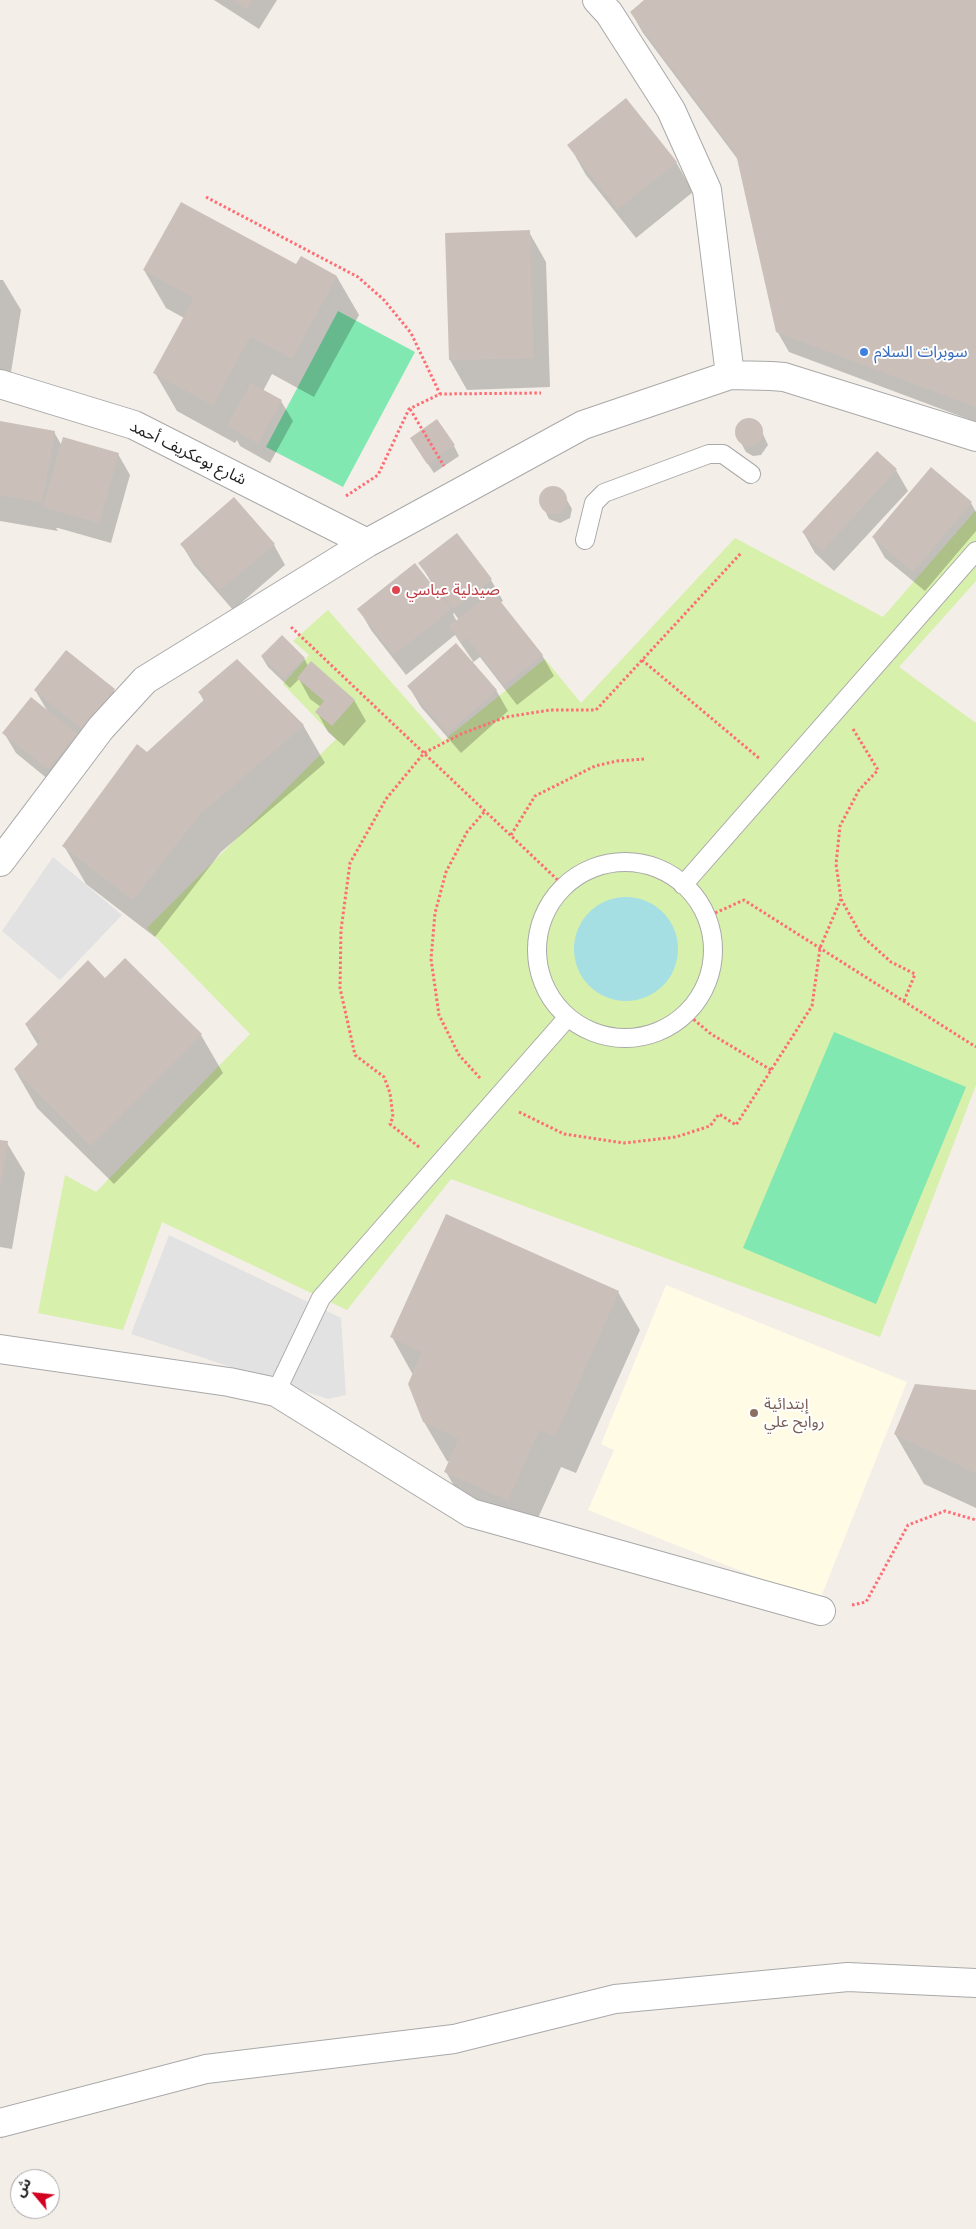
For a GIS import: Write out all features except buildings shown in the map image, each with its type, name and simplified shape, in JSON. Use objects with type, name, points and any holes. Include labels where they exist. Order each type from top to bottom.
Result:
[{"type":"street","points":[[610,4],[671,110],[707,190],[730,375]]},
{"type":"street","points":[[4,850],[101,728],[145,680],[368,543],[584,425],[730,375],[784,378],[976,437]]},
{"type":"street","name":"شارع بوعكريف أحمد","points":[[0,384],[134,425],[368,543]]},
{"type":"street","points":[[0,1349],[229,1382],[276,1392],[471,1513],[821,1611]]},
{"type":"street","points":[[0,2123],[206,2069],[454,2039],[616,2000],[848,1978],[976,1983]]},
{"type":"lane","points":[[585,540],[594,503],[604,493],[709,454],[723,454],[751,474]]},
{"type":"lane","points":[[683,885],[976,551]]},
{"type":"lane","points":[[615,862],[644,864],[670,874],[683,885],[692,892],[706,916],[713,944],[710,973],[699,999],[680,1020],[653,1034],[623,1039],[593,1033],[568,1017],[548,994],[538,966],[538,935],[547,908],[564,886],[588,870],[615,862]]},
{"type":"lane","points":[[276,1392],[321,1298],[568,1017]]},
{"type":"path","points":[[206,197],[358,277],[384,300],[411,333],[440,394]]},
{"type":"path","points":[[337,492],[345,496],[378,475],[409,409],[440,394],[541,393]]},
{"type":"path","points":[[409,409],[460,492]]},
{"type":"path","points":[[439,1164],[390,1124],[393,1117],[390,1093],[384,1077],[354,1055],[340,988],[341,930],[350,863],[386,799],[424,753],[461,734],[506,717],[550,710],[596,710],[742,552]]},
{"type":"path","points":[[266,605],[564,886]]},
{"type":"path","points":[[642,660],[780,775]]},
{"type":"path","points":[[834,713],[851,726],[878,770],[859,790],[840,826],[836,864],[841,899],[861,935],[891,962],[915,974],[904,1000]]},
{"type":"path","points":[[511,835],[535,796],[595,766],[617,761],[645,760]]},
{"type":"path","points":[[485,811],[467,832],[446,872],[435,914],[430,959],[439,1014],[459,1055],[498,1097],[517,1111],[564,1134],[624,1143],[676,1137],[710,1126],[719,1114],[736,1125],[812,1006],[820,948],[841,899]]},
{"type":"path","points":[[706,916],[744,900],[904,1000],[976,1048]]},
{"type":"path","points":[[686,1013],[711,1034],[771,1070]]},
{"type":"path","points":[[821,1611],[866,1602],[908,1525],[945,1511],[976,1520]]},
{"type":"shaded area","points":[[53,857],[122,915],[60,980],[2,931]]},
{"type":"shaded area","points":[[169,1235],[341,1318],[346,1395],[328,1399],[131,1334]]},
{"type":"shaded area","name":"إبتدائية روابح علي","points":[[666,1285],[907,1382],[819,1602],[588,1510],[614,1450],[601,1444]]},
{"type":"green space","points":[[338,311],[415,352],[343,487],[266,447]]},
{"type":"green space","points":[[976,510],[976,581],[899,667],[976,723],[976,1085],[880,1337],[451,1179],[347,1310],[162,1222],[123,1330],[38,1313],[65,1175],[96,1192],[250,1034],[147,928],[336,739],[283,684],[309,655],[293,641],[328,610],[443,741],[545,659],[581,703],[735,538],[883,617]]},
{"type":"green space","points":[[834,1032],[966,1087],[876,1304],[743,1248]]},
{"type":"water","points":[[626,897],[646,901],[663,912],[674,929],[678,949],[674,969],[663,986],[646,997],[626,1001],[606,997],[589,986],[578,969],[574,949],[578,929],[589,912],[606,901]]},
{"type":"place","name":"سوبرات السلام","points":[[864,352]]},
{"type":"place","name":"صيدلية عباسي","points":[[396,590]]},
{"type":"place","name":"إبتدائية روابح علي","points":[[754,1413]]}]
